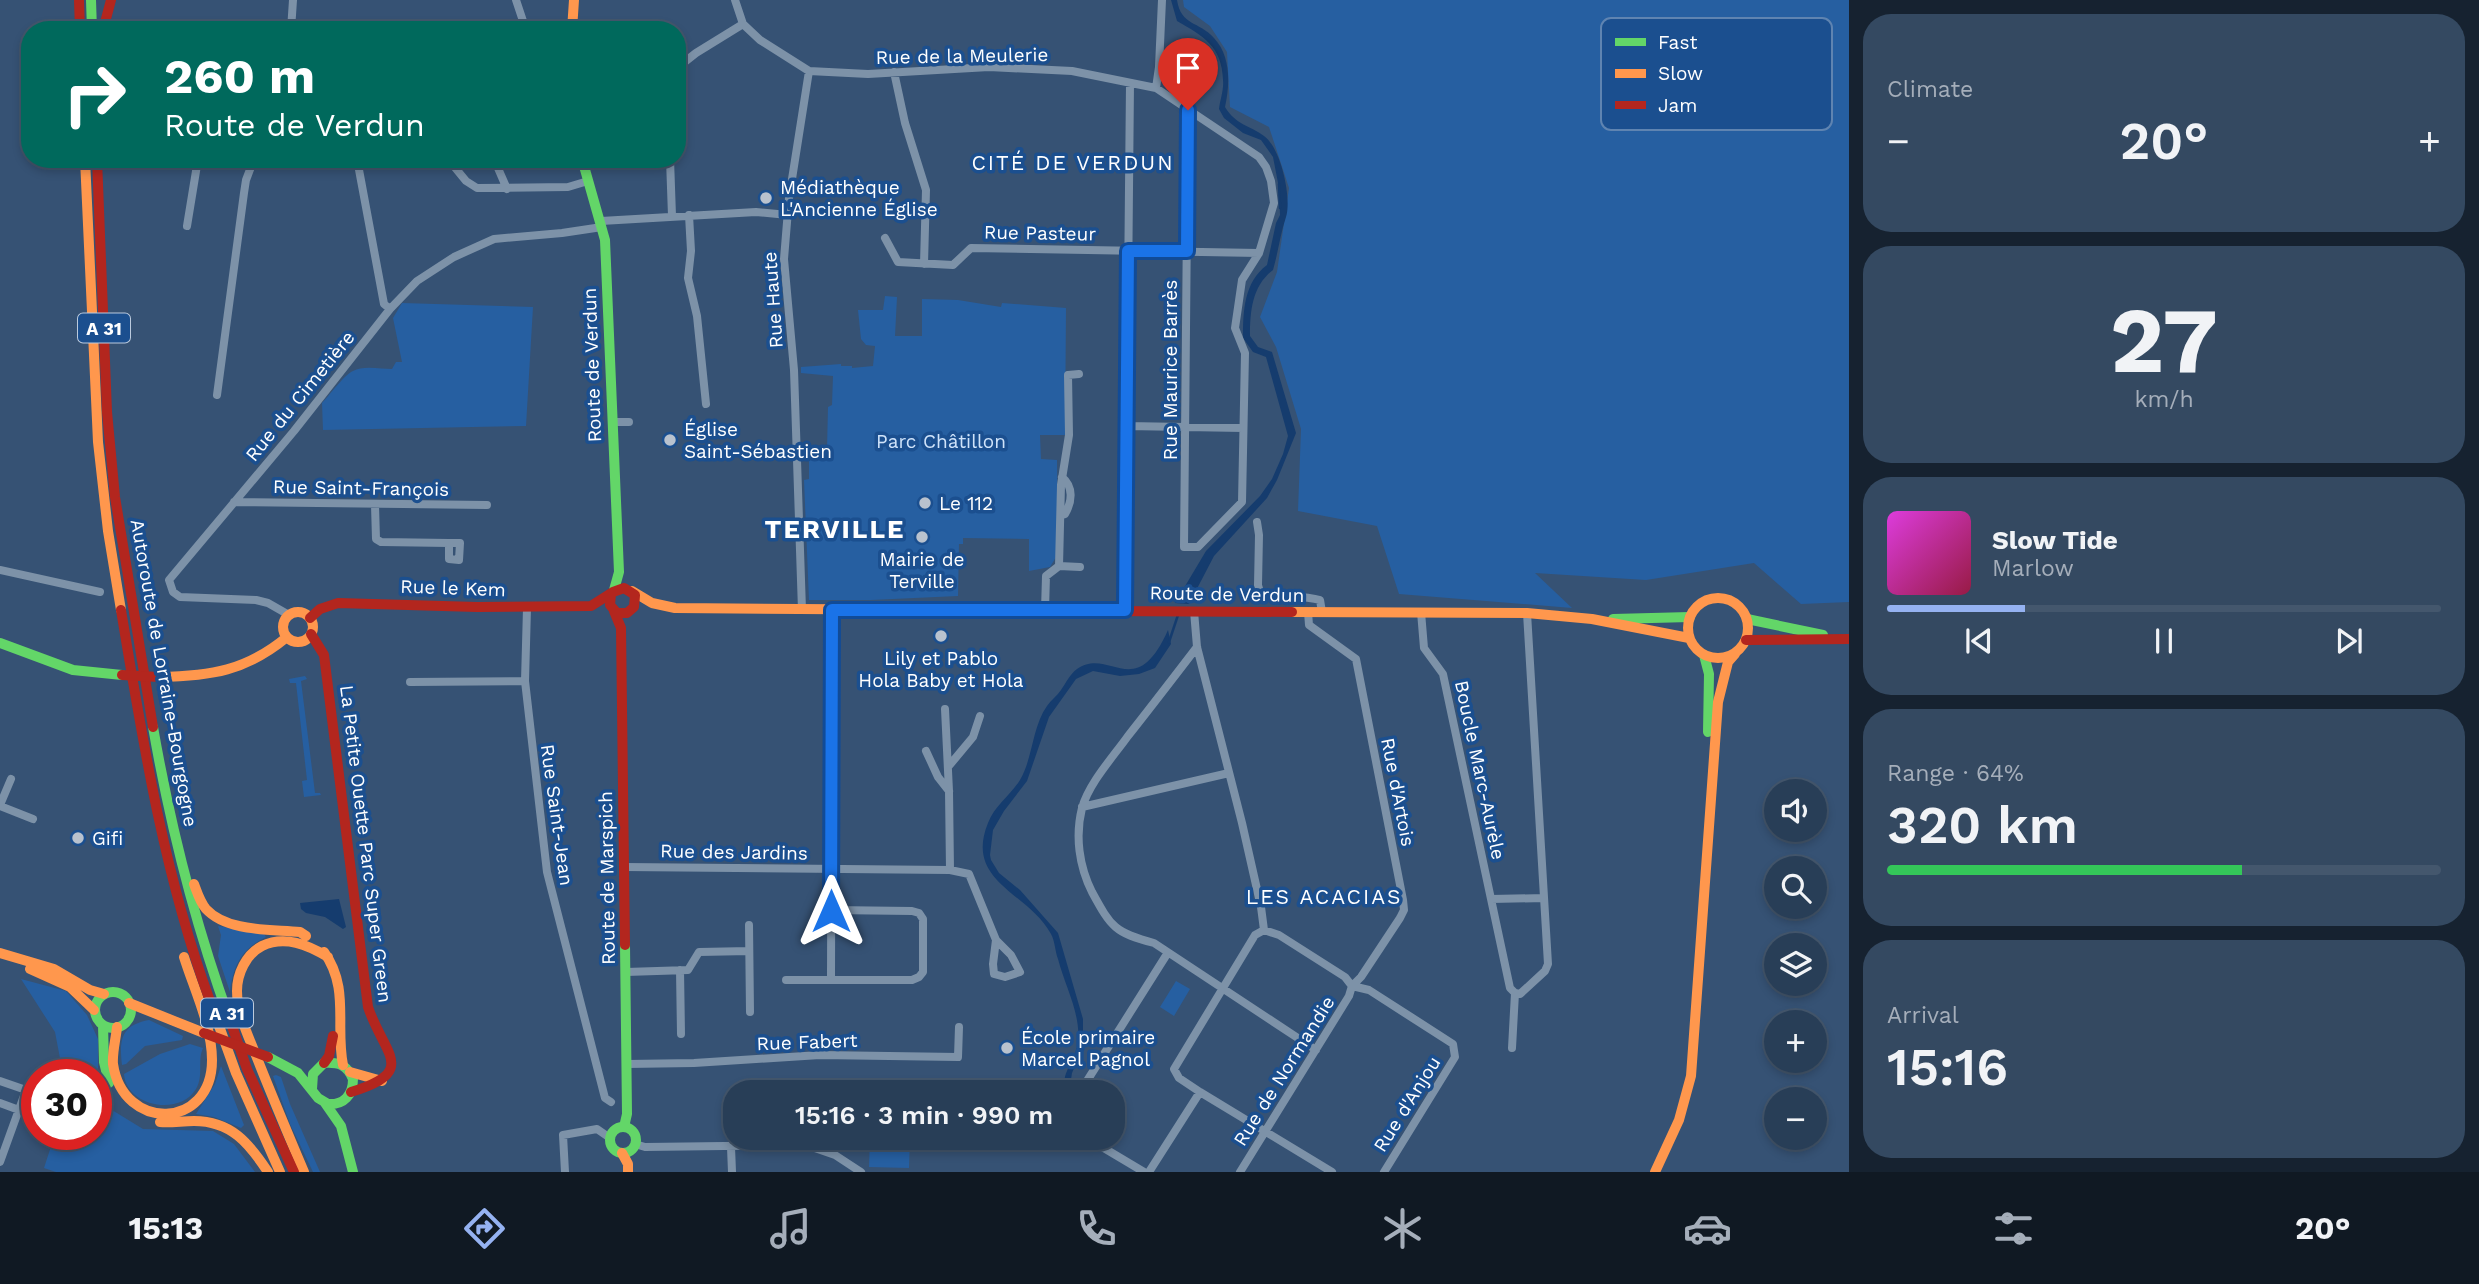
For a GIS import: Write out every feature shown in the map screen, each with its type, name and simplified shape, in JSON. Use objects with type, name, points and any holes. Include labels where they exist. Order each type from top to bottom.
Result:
[{"type":"main road","points":[[73,0],[79,21]]},
{"type":"main road","points":[[79,0],[80,21]]},
{"type":"main road","points":[[91,0],[92,21]]},
{"type":"main road","points":[[105,21],[111,0]]},
{"type":"main road","points":[[573,21],[574,0]]},
{"type":"main road","name":"Autoroute de Lorraine-Bourgogne","points":[[85,168],[94,400],[103,498],[141,734],[182,919],[213,1014],[280,1172]]},
{"type":"main road","name":"Autoroute de Lorraine-Bourgogne","points":[[97,168],[107,412],[116,497],[150,714],[177,848],[201,936],[247,1069],[294,1172]]},
{"type":"main road","name":"Route de Verdun","points":[[584,168],[605,240],[619,572],[613,592]]},
{"type":"main road","name":"Route de Verdun","points":[[619,572],[631,590],[652,603],[675,608],[1527,613],[1592,619],[1689,638]]},
{"type":"main road","points":[[598,604],[613,592],[621,587],[631,590],[636,599],[631,610],[620,614],[613,610],[609,601],[613,592]]},
{"type":"main road","points":[[1655,1172],[1679,1120],[1691,1076],[1718,702],[1728,662],[1746,640],[1747,619],[1737,604],[1719,598],[1702,603],[1690,617],[1689,638],[1704,655],[1720,659],[1734,654]]},
{"type":"main road","name":"Rue le Kem","points":[[310,618],[320,609],[338,603],[527,608],[598,604],[613,610]]},
{"type":"main road","name":"Route de Verdun","points":[[631,610],[652,603]]},
{"type":"main road","name":"Route de Marspich","points":[[613,610],[621,628],[627,1064],[627,1114],[624,1127]]},
{"type":"main road","name":"Route de Marspich","points":[[621,628],[631,610]]},
{"type":"main road","points":[[302,612],[310,618],[313,626],[308,637],[295,642],[287,637],[283,628],[289,615],[302,612]]},
{"type":"main road","name":"Route de Verdun","points":[[1592,619],[1690,617]]},
{"type":"main road","points":[[1747,619],[1848,639]]},
{"type":"main road","points":[[0,643],[73,670],[191,677],[229,671],[264,656],[287,637]]},
{"type":"main road","name":"La Petite Ouette Parc Super Green","points":[[308,637],[324,655],[368,1007],[372,1022],[392,1058],[392,1068],[382,1081]]},
{"type":"main road","points":[[1746,640],[1848,639]]},
{"type":"main road","points":[[1704,655],[1709,674],[1708,826]]},
{"type":"main road","points":[[177,848],[206,909],[220,919],[240,924],[300,932],[316,942],[328,957],[339,982],[342,1021],[340,1049],[353,1082],[345,1107],[343,1129]]},
{"type":"main road","points":[[160,1016],[129,1018],[117,1027],[113,1043],[116,1081],[130,1104],[157,1114],[173,1114],[188,1109],[198,1101],[209,1085],[212,1062],[165,881],[168,864]]},
{"type":"main road","points":[[304,1172],[246,1029],[237,991],[246,959],[260,948],[276,941],[295,941],[328,957]]},
{"type":"main road","points":[[0,953],[54,969],[90,990],[104,994]]},
{"type":"main road","points":[[0,961],[61,982],[83,997],[103,1025],[117,1027]]},
{"type":"main road","points":[[94,1010],[97,1001],[104,994],[120,994],[129,1003],[290,1067],[312,1089],[317,1098],[333,1110],[343,1129],[354,1172]]},
{"type":"main road","points":[[312,1089],[313,1074],[331,1049],[341,1000]]},
{"type":"main road","points":[[129,1003],[129,1018]]},
{"type":"main road","points":[[103,1025],[106,1075],[118,1102],[126,1111],[146,1120],[215,1123],[228,1128],[238,1133],[251,1146],[268,1172]]},
{"type":"main road","points":[[290,1067],[334,1062],[365,1078],[382,1081]]},
{"type":"main road","points":[[326,1103],[336,1104],[350,1094],[382,1081]]},
{"type":"main road","points":[[622,1153],[630,1151],[635,1144],[633,1131],[624,1127],[617,1128],[610,1138],[615,1149],[622,1153],[628,1164],[628,1172]]},
{"type":"street","points":[[292,21],[293,0]]},
{"type":"street","points":[[516,0],[523,21]]},
{"type":"street","points":[[735,0],[743,24],[760,40],[809,71]]},
{"type":"street","points":[[1126,426],[1243,428],[1245,353],[1235,328],[1242,280],[1259,253],[1274,203],[1271,181],[1259,158],[1156,88],[1162,0]]},
{"type":"street","points":[[686,61],[743,24]]},
{"type":"street","name":"Rue de la Meulerie","points":[[809,71],[857,74],[989,67],[1037,69],[1072,71],[1156,88]]},
{"type":"street","name":"Rue Haute","points":[[802,610],[794,379],[784,259],[809,71]]},
{"type":"street","points":[[885,238],[898,262],[924,264],[926,190],[905,123],[894,72]]},
{"type":"street","points":[[1125,610],[1130,83]]},
{"type":"street","name":"Rue Maurice Barrès","points":[[1188,110],[1184,547],[1198,547],[1242,502],[1243,428]]},
{"type":"street","points":[[187,226],[197,168]]},
{"type":"street","points":[[217,396],[244,193],[251,168]]},
{"type":"street","points":[[358,168],[384,304],[390,309]]},
{"type":"street","points":[[456,168],[471,186],[477,188],[569,187],[588,181]]},
{"type":"street","points":[[498,168],[507,189]]},
{"type":"street","points":[[670,168],[672,216]]},
{"type":"street","name":"Rue du Cimetière","points":[[289,615],[268,603],[180,597],[173,592],[169,580],[310,412],[405,291],[438,266],[494,239],[562,233],[602,224],[672,216],[756,212],[788,215]]},
{"type":"street","points":[[689,215],[691,251],[688,278],[697,316],[706,404]]},
{"type":"street","name":"Rue Pasteur","points":[[924,264],[953,265],[971,248],[1259,253]]},
{"type":"street","points":[[1059,566],[1062,477],[1068,444],[1069,375],[1079,374]]},
{"type":"street","points":[[612,422],[629,422]]},
{"type":"street","name":"Rue Saint-François","points":[[234,502],[487,505]]},
{"type":"street","points":[[375,505],[376,539],[382,542],[449,543]]},
{"type":"street","points":[[1256,522],[1259,535],[1260,592],[1266,596],[1306,596],[1320,600],[1322,612]]},
{"type":"street","points":[[1045,610],[1046,576],[1059,566],[1080,567]]},
{"type":"street","points":[[0,570],[100,592]]},
{"type":"street","name":"Rue Saint-Jean","points":[[527,608],[525,681],[547,872],[605,1098],[611,1102]]},
{"type":"street","points":[[831,980],[832,610]]},
{"type":"street","points":[[1194,611],[1198,648],[1261,907],[1264,930]]},
{"type":"street","name":"Rue d'Artois","points":[[1308,612],[1309,625],[1356,659],[1403,900],[1404,910],[1400,918],[1361,977],[1352,986]]},
{"type":"street","name":"Boucle Marc-Aurèle","points":[[1421,612],[1424,648],[1443,674],[1510,988],[1514,993],[1512,1048]]},
{"type":"street","points":[[1514,993],[1520,994],[1545,971],[1548,964],[1527,613]]},
{"type":"street","points":[[1198,648],[1101,772],[1082,807],[1078,846],[1089,886],[1102,912],[1111,924],[1126,936],[1154,943],[1316,1050]]},
{"type":"street","points":[[410,682],[525,681]]},
{"type":"street","points":[[944,709],[950,870]]},
{"type":"street","points":[[948,767],[973,737],[980,716]]},
{"type":"street","points":[[926,751],[937,778],[949,791]]},
{"type":"street","points":[[1082,807],[1229,773]]},
{"type":"street","points":[[10,779],[0,806],[33,819]]},
{"type":"street","name":"Rue des Jardins","points":[[624,867],[950,870],[969,874],[996,940]]},
{"type":"street","points":[[1491,899],[1544,898]]},
{"type":"street","points":[[786,980],[912,980],[923,972],[923,919],[919,913],[831,911]]},
{"type":"street","points":[[749,925],[750,1012]]},
{"type":"street","points":[[1332,1172],[1200,1092],[1179,1078],[1174,1069],[1255,935],[1264,930],[1279,935],[1345,977],[1352,986]]},
{"type":"street","points":[[996,940],[1011,955],[1020,972],[1005,977],[995,974],[993,964],[996,940]]},
{"type":"street","points":[[626,972],[688,970],[699,952],[749,951]]},
{"type":"street","points":[[1088,1080],[1167,954]]},
{"type":"street","points":[[680,970],[681,1034]]},
{"type":"street","name":"Rue de Normandie","points":[[1240,1172],[1349,996],[1352,986]]},
{"type":"street","name":"Rue d'Anjou","points":[[1352,986],[1369,990],[1453,1044],[1455,1051],[1455,1057],[1384,1172]]},
{"type":"street","name":"Rue Fabert","points":[[627,1064],[694,1063],[820,1055],[958,1057],[959,1027]]},
{"type":"street","points":[[0,1081],[26,1090],[0,1162]]},
{"type":"street","points":[[1108,1150],[1147,1172],[1200,1092]]},
{"type":"street","points":[[0,1103],[19,1110]]},
{"type":"street","points":[[565,1172],[563,1135],[597,1129],[610,1138]]},
{"type":"street","points":[[635,1144],[645,1147],[723,1147]]},
{"type":"street","points":[[732,1150],[732,1172]]},
{"type":"street","points":[[820,1150],[835,1155],[861,1172]]},
{"type":"green space","points":[[1183,0],[1849,0],[1849,602],[1801,604],[1754,563],[1646,580],[1535,573],[1572,608],[1399,594],[1377,526],[1298,511],[1301,429],[1276,347],[1260,317],[1277,272],[1289,188],[1269,127],[1230,107],[1227,52],[1210,26],[1184,7]]},
{"type":"green space","name":"Parc Châtillon","points":[[885,296],[897,297],[895,336],[922,336],[922,299],[958,300],[1001,307],[1002,303],[1066,308],[1065,435],[1040,435],[1041,459],[1057,460],[1058,554],[1050,567],[1029,571],[1029,539],[963,538],[963,544],[959,544],[958,596],[809,600],[804,480],[809,479],[809,449],[827,449],[828,407],[832,405],[833,376],[801,373],[801,367],[841,364],[852,368],[873,366],[875,346],[866,345],[861,339],[858,310],[883,310]]},
{"type":"green space","points":[[402,303],[533,307],[526,426],[323,430],[322,403],[346,376],[362,368],[392,369],[396,362],[402,362],[393,318]]},
{"type":"green space","points":[[305,676],[307,679],[301,681],[315,793],[321,795],[304,797],[302,781],[307,780],[296,683],[290,683],[289,679]]},
{"type":"green space","points":[[218,926],[264,934],[266,937],[250,947],[240,959],[233,974],[230,992],[218,956],[221,935]]},
{"type":"green space","points":[[21,979],[66,991],[87,1015],[98,1039],[98,1059],[60,1059],[55,1032]]},
{"type":"green space","points":[[1176,981],[1190,989],[1174,1016],[1160,1007]]},
{"type":"green space","points":[[149,1020],[183,1036],[182,1040],[145,1046],[122,1065],[122,1041],[127,1030]]},
{"type":"green space","points":[[190,1044],[203,1048],[198,1084],[188,1098],[178,1103],[154,1104],[134,1094],[127,1085],[124,1074],[160,1054]]},
{"type":"green space","points":[[221,1066],[244,1125],[241,1128],[214,1117],[196,1114],[215,1084]]},
{"type":"green space","points":[[273,1076],[281,1077],[320,1172],[313,1172],[290,1124]]},
{"type":"green space","points":[[112,1110],[143,1129],[213,1131],[234,1144],[255,1172],[56,1172],[44,1168],[50,1150],[112,1150]]},
{"type":"green space","points":[[870,1150],[910,1150],[909,1168],[869,1167]]},
{"type":"shaded area","points":[[1171,0],[1177,0],[1182,15],[1220,45],[1228,71],[1225,107],[1238,121],[1270,142],[1284,174],[1286,217],[1273,270],[1256,291],[1250,336],[1258,347],[1272,352],[1296,433],[1267,498],[1214,556],[1189,604],[1175,603],[1206,551],[1260,496],[1272,479],[1288,436],[1266,357],[1253,352],[1243,338],[1249,288],[1267,265],[1280,215],[1279,188],[1273,157],[1261,140],[1243,133],[1224,118],[1219,109],[1223,84],[1222,68],[1215,50],[1203,37],[1177,21]]},
{"type":"shaded area","points":[[1168,630],[1171,644],[1155,668],[1139,674],[1120,676],[1093,671],[1076,679],[1049,717],[1027,781],[993,830],[991,860],[999,873],[1020,890],[1058,933],[1083,1019],[1083,1047],[1071,1080],[1065,1080],[1077,1046],[1077,1021],[1051,934],[1041,920],[991,873],[984,859],[983,843],[991,817],[1020,780],[1042,714],[1072,673],[1089,664],[1133,669],[1144,664],[1156,652]]},
{"type":"shaded area","points":[[339,899],[346,927],[343,929],[325,917],[306,913],[301,909],[300,903]]},
{"type":"waterway","points":[[1279,184],[1280,208]]},
{"type":"waterway","points":[[1169,642],[1178,615]]},
{"type":"traffic: fast","points":[[91,0],[92,21]]},
{"type":"traffic: fast","points":[[585,168],[605,240],[619,572],[614,590]]},
{"type":"traffic: fast","points":[[1613,619],[1690,617]]},
{"type":"traffic: fast","points":[[1747,619],[1823,635]]},
{"type":"traffic: fast","points":[[0,643],[73,670],[122,675]]},
{"type":"traffic: fast","points":[[1704,655],[1709,674],[1708,732]]},
{"type":"traffic: fast","points":[[153,727],[186,878],[232,1026]]},
{"type":"traffic: fast","points":[[624,1127],[627,1114],[625,945]]},
{"type":"traffic: fast","points":[[113,992],[126,997],[131,1010],[126,1023],[113,1028],[100,1023],[95,1010],[100,997],[113,992]]},
{"type":"traffic: fast","points":[[103,1025],[104,1059]]},
{"type":"traffic: fast","points":[[268,1057],[298,1073],[318,1098],[328,1104],[343,1101],[351,1090],[353,1079],[342,1065],[324,1063],[313,1074],[312,1089]]},
{"type":"traffic: fast","points":[[325,1103],[341,1126],[353,1172]]},
{"type":"traffic: fast","points":[[623,1127],[632,1131],[636,1140],[632,1149],[623,1153],[614,1149],[610,1140],[614,1131],[623,1127]]},
{"type":"traffic: slow","points":[[573,21],[574,0]]},
{"type":"traffic: slow","points":[[85,168],[98,442],[108,531],[121,610]]},
{"type":"traffic: slow","points":[[632,591],[652,603],[675,608],[949,610]]},
{"type":"traffic: slow","points":[[1712,598],[1724,598],[1743,611],[1748,628],[1746,640],[1735,653],[1724,658],[1712,658],[1693,645],[1688,634],[1688,622],[1701,603],[1712,598]]},
{"type":"traffic: slow","points":[[298,612],[309,616],[313,627],[309,638],[298,642],[287,638],[283,627],[287,616],[298,612]]},
{"type":"traffic: slow","points":[[1292,612],[1527,613],[1592,619],[1689,638]]},
{"type":"traffic: slow","points":[[159,677],[195,675],[227,669],[257,657],[287,637]]},
{"type":"traffic: slow","points":[[1655,1172],[1679,1120],[1691,1076],[1718,702],[1728,662],[1735,654]]},
{"type":"traffic: slow","points":[[194,884],[206,909],[225,922],[250,928],[300,932],[306,936]]},
{"type":"traffic: slow","points":[[304,1172],[244,1025],[237,985],[247,959],[256,950],[271,943],[288,941],[328,957]]},
{"type":"traffic: slow","points":[[324,952],[337,979],[343,1065]]},
{"type":"traffic: slow","points":[[0,953],[54,969],[90,990],[104,994]]},
{"type":"traffic: slow","points":[[117,1027],[113,1064],[120,1086],[133,1102],[149,1111],[166,1114],[183,1110],[198,1100],[208,1083],[211,1047],[206,1021],[184,957]]},
{"type":"traffic: slow","points":[[30,969],[70,987],[94,1010]]},
{"type":"traffic: slow","points":[[210,1001],[236,1073],[280,1172]]},
{"type":"traffic: slow","points":[[129,1003],[204,1033]]},
{"type":"traffic: slow","points":[[350,1072],[382,1081]]},
{"type":"traffic: slow","points":[[160,1122],[207,1122],[229,1129],[246,1143],[268,1172]]},
{"type":"traffic: slow","points":[[622,1153],[628,1164],[628,1172]]},
{"type":"traffic: jam","points":[[79,0],[80,21]]},
{"type":"traffic: jam","points":[[105,21],[111,0]]},
{"type":"traffic: jam","points":[[97,168],[107,412],[115,497],[153,727]]},
{"type":"traffic: jam","points":[[310,618],[320,609],[338,603],[477,607],[591,606],[613,592],[624,588],[635,595],[634,607],[627,613],[617,613],[610,605],[611,594]]},
{"type":"traffic: jam","points":[[121,610],[167,857],[210,1001]]},
{"type":"traffic: jam","points":[[949,610],[1292,612]]},
{"type":"traffic: jam","points":[[614,611],[621,628],[625,945]]},
{"type":"traffic: jam","points":[[311,634],[324,655],[368,1007],[391,1060],[385,1077],[351,1092]]},
{"type":"traffic: jam","points":[[1746,640],[1849,639]]},
{"type":"traffic: jam","points":[[122,675],[159,677]]},
{"type":"traffic: jam","points":[[232,1026],[247,1069],[294,1172]]},
{"type":"traffic: jam","points":[[204,1033],[268,1057]]},
{"type":"traffic: jam","points":[[324,1063],[329,1056],[333,1036]]},
{"type":"place","name":"Médiathèque L'Ancienne Église","points":[[766,198]]},
{"type":"place","name":"Église Saint-Sébastien","points":[[670,440]]},
{"type":"place","name":"Le 112","points":[[925,503]]},
{"type":"place","name":"Mairie de Terville","points":[[922,537]]},
{"type":"place","name":"Lily et Pablo Hola Baby et Hola","points":[[941,636]]},
{"type":"place","name":"Gifi","points":[[78,838]]},
{"type":"place","name":"École primaire Marcel Pagnol","points":[[1007,1048]]},
{"type":"district","name":"CITÉ DE VERDUN","points":[[1073,162]]},
{"type":"district","name":"TERVILLE","points":[[835,529]]},
{"type":"district","name":"LES ACACIAS","points":[[1324,896]]},
{"type":"route","points":[[831,911],[832,610],[1125,610],[1128,251],[1187,251],[1188,110]]}]
